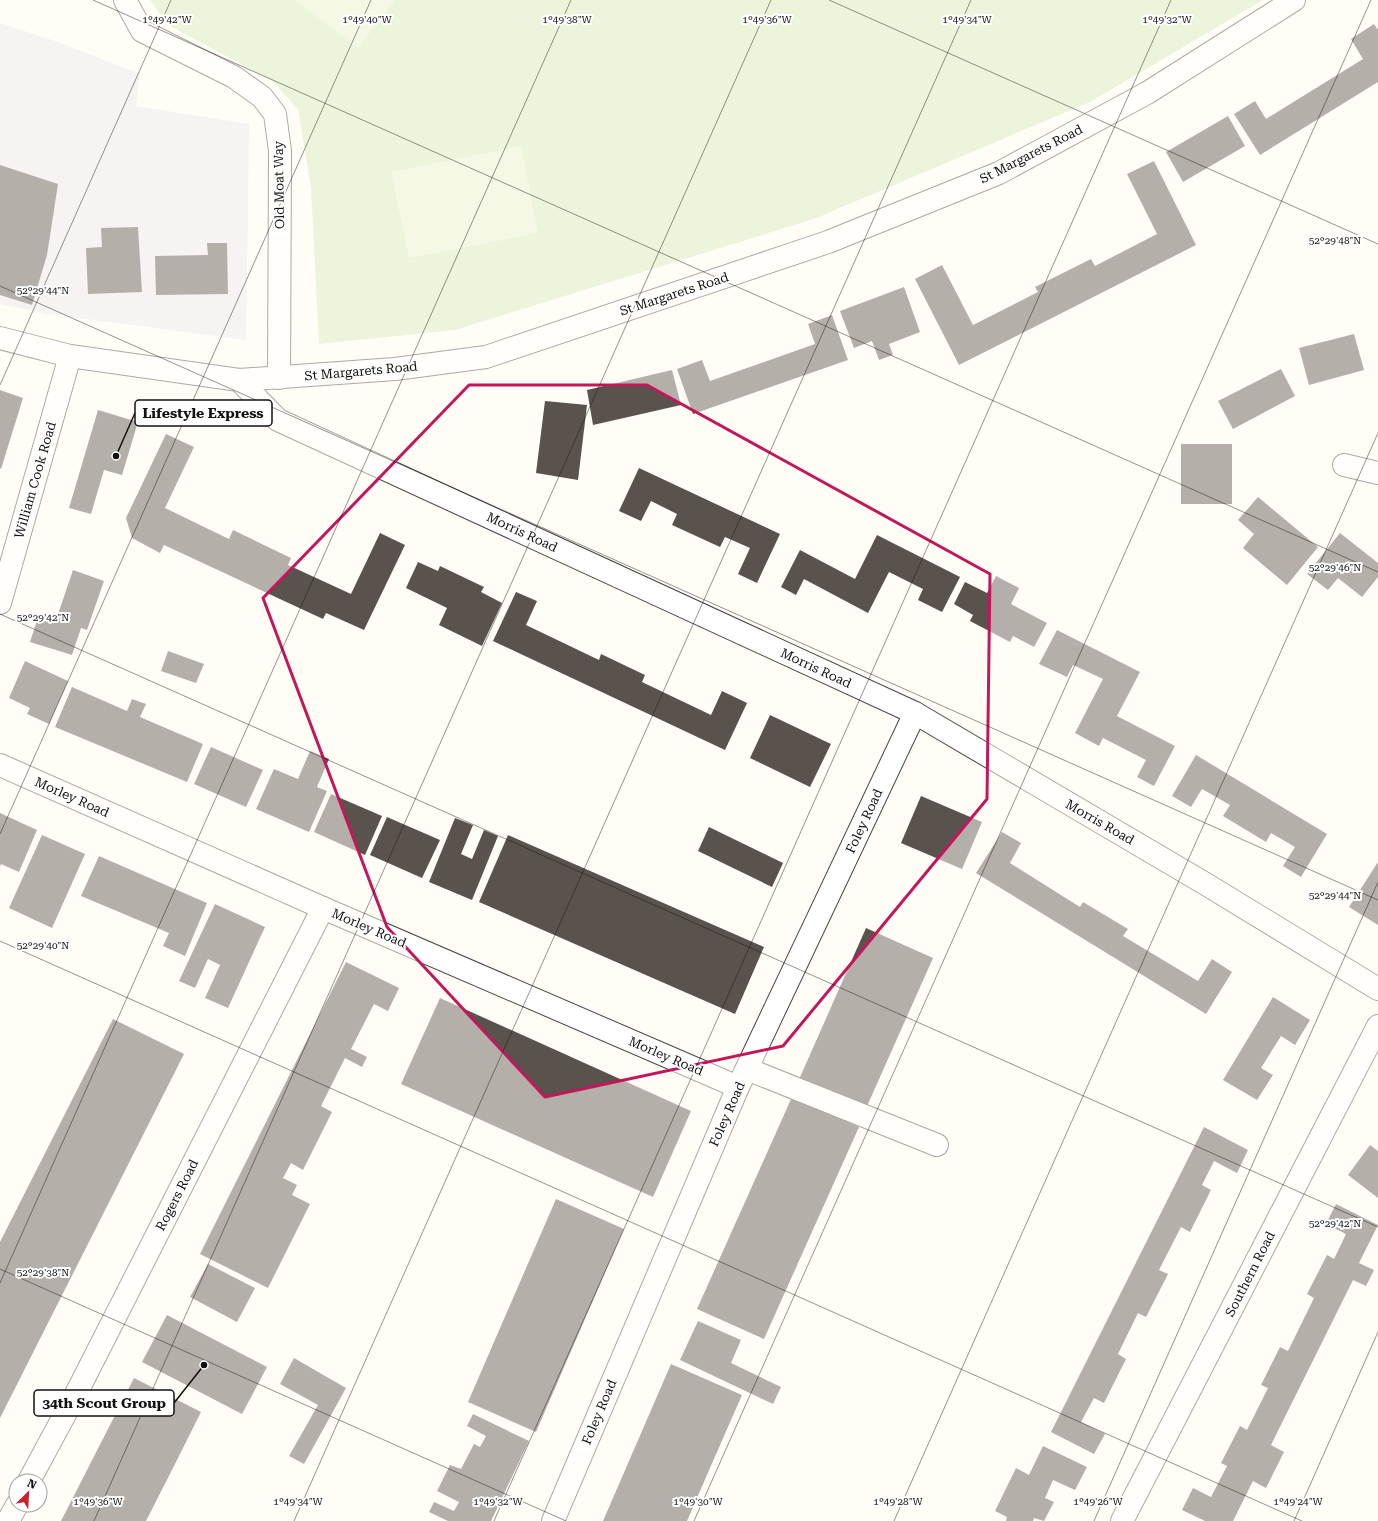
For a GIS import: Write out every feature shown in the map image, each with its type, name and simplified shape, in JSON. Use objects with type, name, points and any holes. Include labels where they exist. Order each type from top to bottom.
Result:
[{"type":"street","name":"Old Moat Way","points":[[125,0],[142,31],[234,77],[262,97],[275,114],[280,151],[279,378]]},
{"type":"street","name":"St Margarets Road","points":[[0,338],[70,356],[239,380],[395,369],[486,357],[828,242],[999,173],[1147,93],[1294,0]]},
{"type":"street","name":"William Cook Road","points":[[0,603],[70,356]]},
{"type":"street","name":"Morris Road","points":[[239,380],[278,420],[915,713],[1204,883],[1378,989]]},
{"type":"street","points":[[1344,465],[1378,473]]},
{"type":"street","name":"Foley Road","points":[[553,1521],[743,1078],[915,713]]},
{"type":"street","name":"Morley Road","points":[[0,765],[323,908],[743,1078],[937,1145]]},
{"type":"street","name":"Rogers Road","points":[[33,1473],[78,1390],[323,908]]},
{"type":"street","name":"Southern Road","points":[[1122,1521],[1378,1026]]},
{"type":"highlighted area","points":[[469,385],[647,385],[990,574],[987,799],[783,1046],[545,1097],[387,927],[263,598]]},
{"type":"shaded area","points":[[0,23],[58,42],[140,74],[136,106],[249,124],[246,340],[48,314],[0,304]]},
{"type":"green space","points":[[150,0],[1263,0],[1090,102],[814,219],[455,330],[319,344],[311,188],[298,109],[271,80],[168,25]]},
{"type":"green space","points":[[294,0],[395,0],[358,48]]},
{"type":"green space","points":[[521,146],[538,233],[409,258],[391,172]]},
{"type":"building","points":[[1374,24],[1378,30],[1378,82],[1260,155],[1234,114],[1255,101],[1266,119],[1363,59],[1351,39]]},
{"type":"building","points":[[1228,116],[1245,146],[1183,182],[1166,152]]},
{"type":"building","points":[[1154,161],[1196,245],[959,365],[915,279],[942,265],[973,325],[1038,292],[1035,287],[1091,259],[1095,266],[1157,234],[1127,174]]},
{"type":"building","points":[[0,165],[58,184],[47,255],[32,305],[0,295]]},
{"type":"building","points":[[138,227],[142,292],[88,294],[86,248],[102,247],[101,228]]},
{"type":"building","points":[[207,243],[227,243],[228,294],[156,295],[155,256],[208,255]]},
{"type":"building","points":[[904,287],[920,332],[889,344],[893,355],[879,360],[872,341],[854,348],[840,311]]},
{"type":"building","points":[[832,315],[848,360],[693,414],[677,369],[702,360],[710,381],[815,344],[808,324]]},
{"type":"building","points":[[1354,334],[1364,370],[1309,385],[1299,348]]},
{"type":"building","points":[[1281,369],[1295,396],[1233,429],[1218,401]]},
{"type":"building","points":[[672,370],[681,405],[593,425],[587,390]]},
{"type":"building","points":[[0,390],[23,398],[1,469],[0,468]]},
{"type":"building","points":[[545,401],[587,405],[578,480],[536,473]]},
{"type":"building","points":[[98,410],[138,422],[122,475],[104,470],[91,514],[69,508]]},
{"type":"building","points":[[166,434],[194,447],[165,508],[229,539],[233,530],[291,558],[288,565],[351,594],[380,533],[405,545],[364,630],[326,613],[323,619],[164,545],[160,553],[132,538],[126,518]]},
{"type":"building","points":[[1181,444],[1232,444],[1232,504],[1181,504]]},
{"type":"building","points":[[639,468],[780,534],[757,583],[738,574],[750,548],[725,537],[720,547],[672,525],[677,514],[651,501],[641,521],[619,511]]},
{"type":"building","points":[[1258,497],[1318,547],[1287,585],[1243,548],[1254,534],[1238,520]]},
{"type":"building","points":[[1340,533],[1378,563],[1378,577],[1362,597],[1338,578],[1328,590],[1307,574]]},
{"type":"building","points":[[877,535],[960,577],[942,612],[918,600],[923,589],[889,572],[868,613],[804,579],[796,595],[781,587],[800,550],[855,579]]},
{"type":"building","points":[[418,562],[438,571],[440,566],[484,587],[481,592],[502,603],[482,646],[439,625],[447,608],[406,588]]},
{"type":"building","points":[[73,570],[104,581],[87,630],[81,628],[72,655],[30,642],[39,614],[56,620]]},
{"type":"building","points":[[996,576],[1019,588],[1011,604],[1047,623],[1034,647],[1013,636],[1010,642],[970,621],[973,615],[954,604],[965,582],[987,593]]},
{"type":"building","points":[[516,592],[537,601],[526,625],[599,660],[601,654],[645,675],[642,682],[711,715],[722,691],[747,703],[725,750],[493,641]]},
{"type":"building","points":[[1057,630],[1140,672],[1117,716],[1175,746],[1154,786],[1137,777],[1146,760],[1103,738],[1099,746],[1075,733],[1103,679],[1073,665],[1067,677],[1039,664]]},
{"type":"building","points":[[168,651],[204,664],[196,683],[161,671]]},
{"type":"building","points":[[25,661],[68,681],[49,724],[27,714],[30,708],[9,698]]},
{"type":"building","points":[[72,687],[127,711],[132,699],[146,704],[140,717],[203,744],[187,782],[55,727]]},
{"type":"building","points":[[770,715],[831,744],[810,787],[750,758]]},
{"type":"building","points":[[211,747],[263,770],[246,807],[194,784]]},
{"type":"building","points":[[310,751],[329,759],[317,787],[327,791],[309,832],[256,809],[274,769],[298,779]]},
{"type":"building","points":[[1196,755],[1327,834],[1301,877],[1283,866],[1295,847],[1271,833],[1266,842],[1223,816],[1230,805],[1202,789],[1191,807],[1172,796]]},
{"type":"building","points":[[331,794],[382,816],[365,855],[314,832]]},
{"type":"building","points":[[921,796],[982,822],[962,869],[901,843]]},
{"type":"building","points":[[0,813],[37,830],[19,872],[1,864],[0,867]]},
{"type":"building","points":[[387,817],[440,840],[422,878],[370,855]]},
{"type":"building","points":[[455,818],[473,825],[461,854],[472,859],[484,830],[498,836],[472,900],[429,882]]},
{"type":"building","points":[[709,827],[783,863],[772,887],[698,851]]},
{"type":"building","points":[[1002,832],[1021,843],[1010,863],[1080,907],[1083,902],[1128,929],[1123,936],[1198,981],[1212,959],[1232,972],[1206,1014],[976,873]]},
{"type":"building","points":[[42,835],[85,854],[52,928],[9,908]]},
{"type":"building","points":[[508,835],[764,947],[735,1014],[479,902]]},
{"type":"building","points":[[99,856],[207,903],[185,956],[163,946],[169,933],[81,896]]},
{"type":"building","points":[[1378,862],[1378,925],[1349,907]]},
{"type":"building","points":[[215,904],[265,927],[228,1008],[205,998],[220,965],[208,959],[195,988],[179,981]]},
{"type":"building","points":[[866,928],[933,958],[864,1113],[797,1084]]},
{"type":"building","points":[[346,962],[399,988],[388,1011],[374,1004],[351,1049],[367,1057],[362,1067],[345,1058],[321,1106],[332,1112],[303,1170],[291,1163],[283,1178],[297,1185],[292,1195],[310,1204],[268,1288],[200,1254]]},
{"type":"building","points":[[1273,997],[1310,1020],[1295,1045],[1281,1036],[1261,1068],[1273,1075],[1257,1100],[1223,1080]]},
{"type":"building","points":[[440,998],[691,1111],[653,1197],[401,1084]]},
{"type":"building","points":[[113,1019],[184,1054],[0,1418],[0,1242]]},
{"type":"building","points":[[792,1097],[859,1127],[764,1339],[697,1309]]},
{"type":"building","points":[[1204,1127],[1248,1150],[1237,1173],[1214,1161],[1202,1185],[1211,1190],[1190,1232],[1181,1227],[1159,1270],[1168,1274],[1146,1317],[1138,1313],[1118,1354],[1126,1359],[1104,1403],[1094,1398],[1081,1422],[1105,1434],[1094,1454],[1051,1432]]},
{"type":"building","points":[[1370,1145],[1378,1151],[1378,1198],[1348,1175]]},
{"type":"building","points":[[556,1199],[624,1229],[536,1432],[468,1402]]},
{"type":"building","points":[[1336,1204],[1378,1225],[1359,1263],[1374,1270],[1366,1286],[1353,1280],[1271,1445],[1284,1452],[1266,1488],[1253,1481],[1233,1521],[1205,1521],[1182,1510],[1193,1488],[1211,1497],[1227,1466],[1221,1463],[1240,1426],[1247,1430],[1268,1388],[1261,1385],[1280,1347],[1288,1351],[1314,1298],[1307,1294],[1327,1255],[1334,1259],[1346,1234],[1326,1224]]},
{"type":"building","points":[[208,1264],[255,1288],[237,1322],[190,1297]]},
{"type":"building","points":[[167,1315],[267,1367],[242,1414],[142,1362]]},
{"type":"building","points":[[698,1321],[741,1340],[731,1363],[781,1387],[773,1404],[680,1360]]},
{"type":"building","points":[[294,1358],[346,1388],[304,1464],[289,1456],[318,1405],[280,1384]]},
{"type":"building","points":[[671,1364],[742,1395],[687,1521],[603,1521]]},
{"type":"building","points":[[134,1378],[201,1412],[146,1521],[61,1521]]},
{"type":"building","points":[[473,1414],[529,1441],[491,1521],[448,1521],[429,1512],[434,1502],[454,1511],[459,1502],[437,1491],[450,1465],[461,1469],[474,1444],[480,1447],[486,1436],[467,1426]]},
{"type":"building","points":[[1043,1446],[1087,1467],[1075,1490],[1053,1480],[1045,1498],[1054,1502],[1044,1521],[1034,1518],[1033,1521],[1006,1521],[1007,1517],[995,1511],[1016,1468],[1029,1475]]},
{"type":"place","name":"Lifestyle Express","points":[[116,456]]},
{"type":"place","name":"34th Scout Group","points":[[204,1365]]}]
